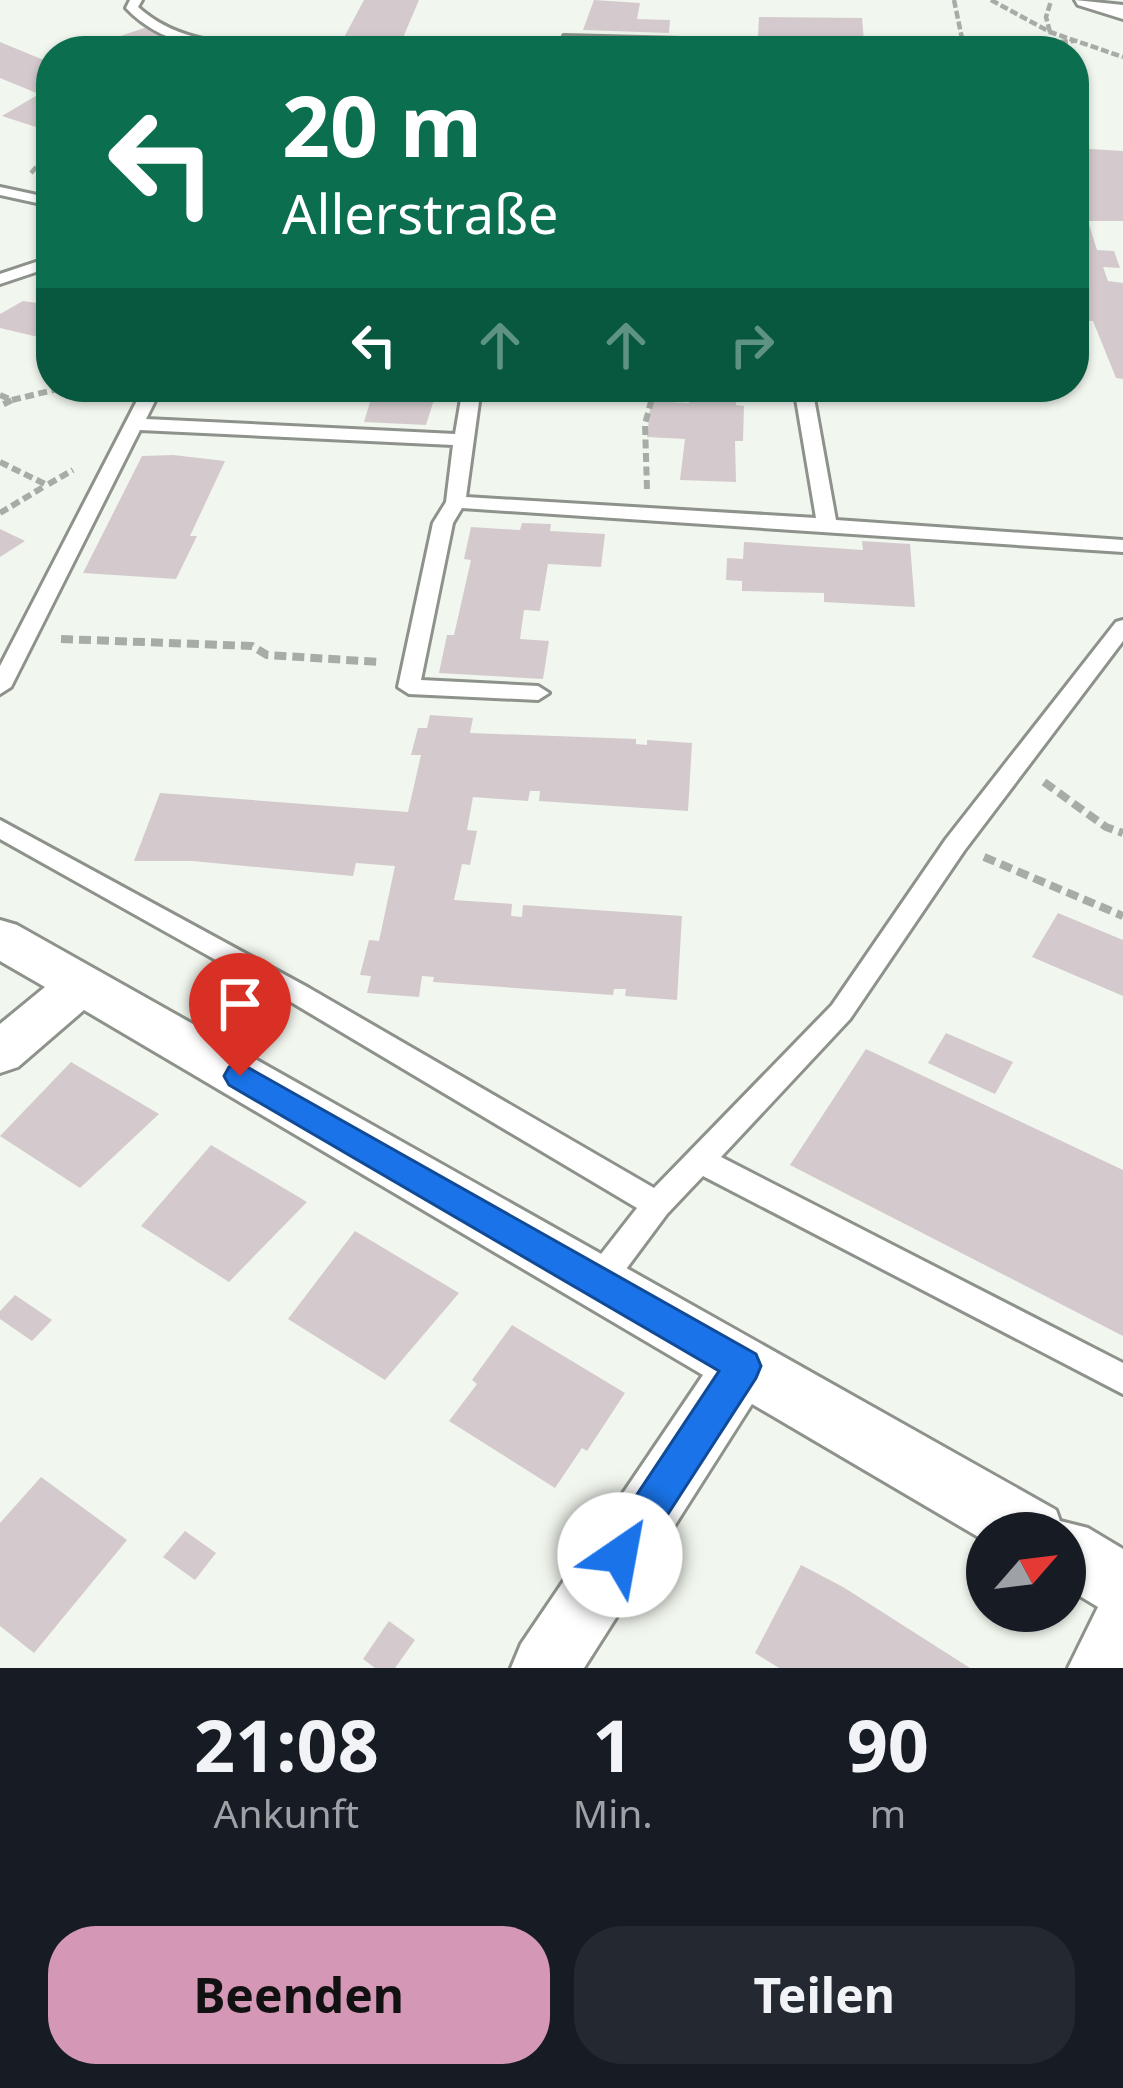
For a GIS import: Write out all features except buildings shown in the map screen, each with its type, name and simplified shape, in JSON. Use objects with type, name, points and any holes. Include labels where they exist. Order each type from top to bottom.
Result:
[{"type":"street","points":[[1086,0],[1123,11]]},
{"type":"street","points":[[0,938],[997,1512]]},
{"type":"street","points":[[0,1053],[81,985]]},
{"type":"street","points":[[545,1668],[743,1366]]},
{"type":"street","points":[[1086,1563],[1123,1585]]},
{"type":"street","points":[[1102,1668],[1123,1628]]},
{"type":"lane","points":[[136,0],[132,8],[140,18],[181,36]]},
{"type":"lane","points":[[0,190],[36,198]]},
{"type":"lane","points":[[0,279],[36,267]]},
{"type":"lane","points":[[0,687],[146,402]]},
{"type":"lane","points":[[469,402],[456,502],[443,523],[409,687],[538,693]]},
{"type":"lane","points":[[806,402],[827,525]]},
{"type":"lane","points":[[131,431],[463,440]]},
{"type":"lane","points":[[456,502],[1123,546]]},
{"type":"lane","points":[[598,1282],[657,1204],[841,1012],[955,844],[1123,628]]},
{"type":"lane","points":[[0,828],[300,994],[657,1204]]},
{"type":"lane","points":[[700,1160],[1123,1379]]},
{"type":"path","points":[[954,0],[962,36]]},
{"type":"path","points":[[991,0],[1061,36]]},
{"type":"path","points":[[1050,32],[1046,17],[1052,0]]},
{"type":"path","points":[[1089,46],[1123,57]]},
{"type":"path","points":[[26,178],[36,167]]},
{"type":"path","points":[[0,406],[36,394]]},
{"type":"path","points":[[0,395],[11,400]]},
{"type":"path","points":[[644,514],[649,470],[641,440],[647,402]]},
{"type":"path","points":[[0,513],[131,431]]},
{"type":"path","points":[[0,462],[46,485]]},
{"type":"path","points":[[25,637],[252,646],[266,655],[414,664]]},
{"type":"path","points":[[1014,768],[1054,787],[1106,827],[1123,833]]},
{"type":"path","points":[[955,844],[1123,916]]},
{"type":"route","points":[[240,1076],[743,1366],[620,1555]]}]
